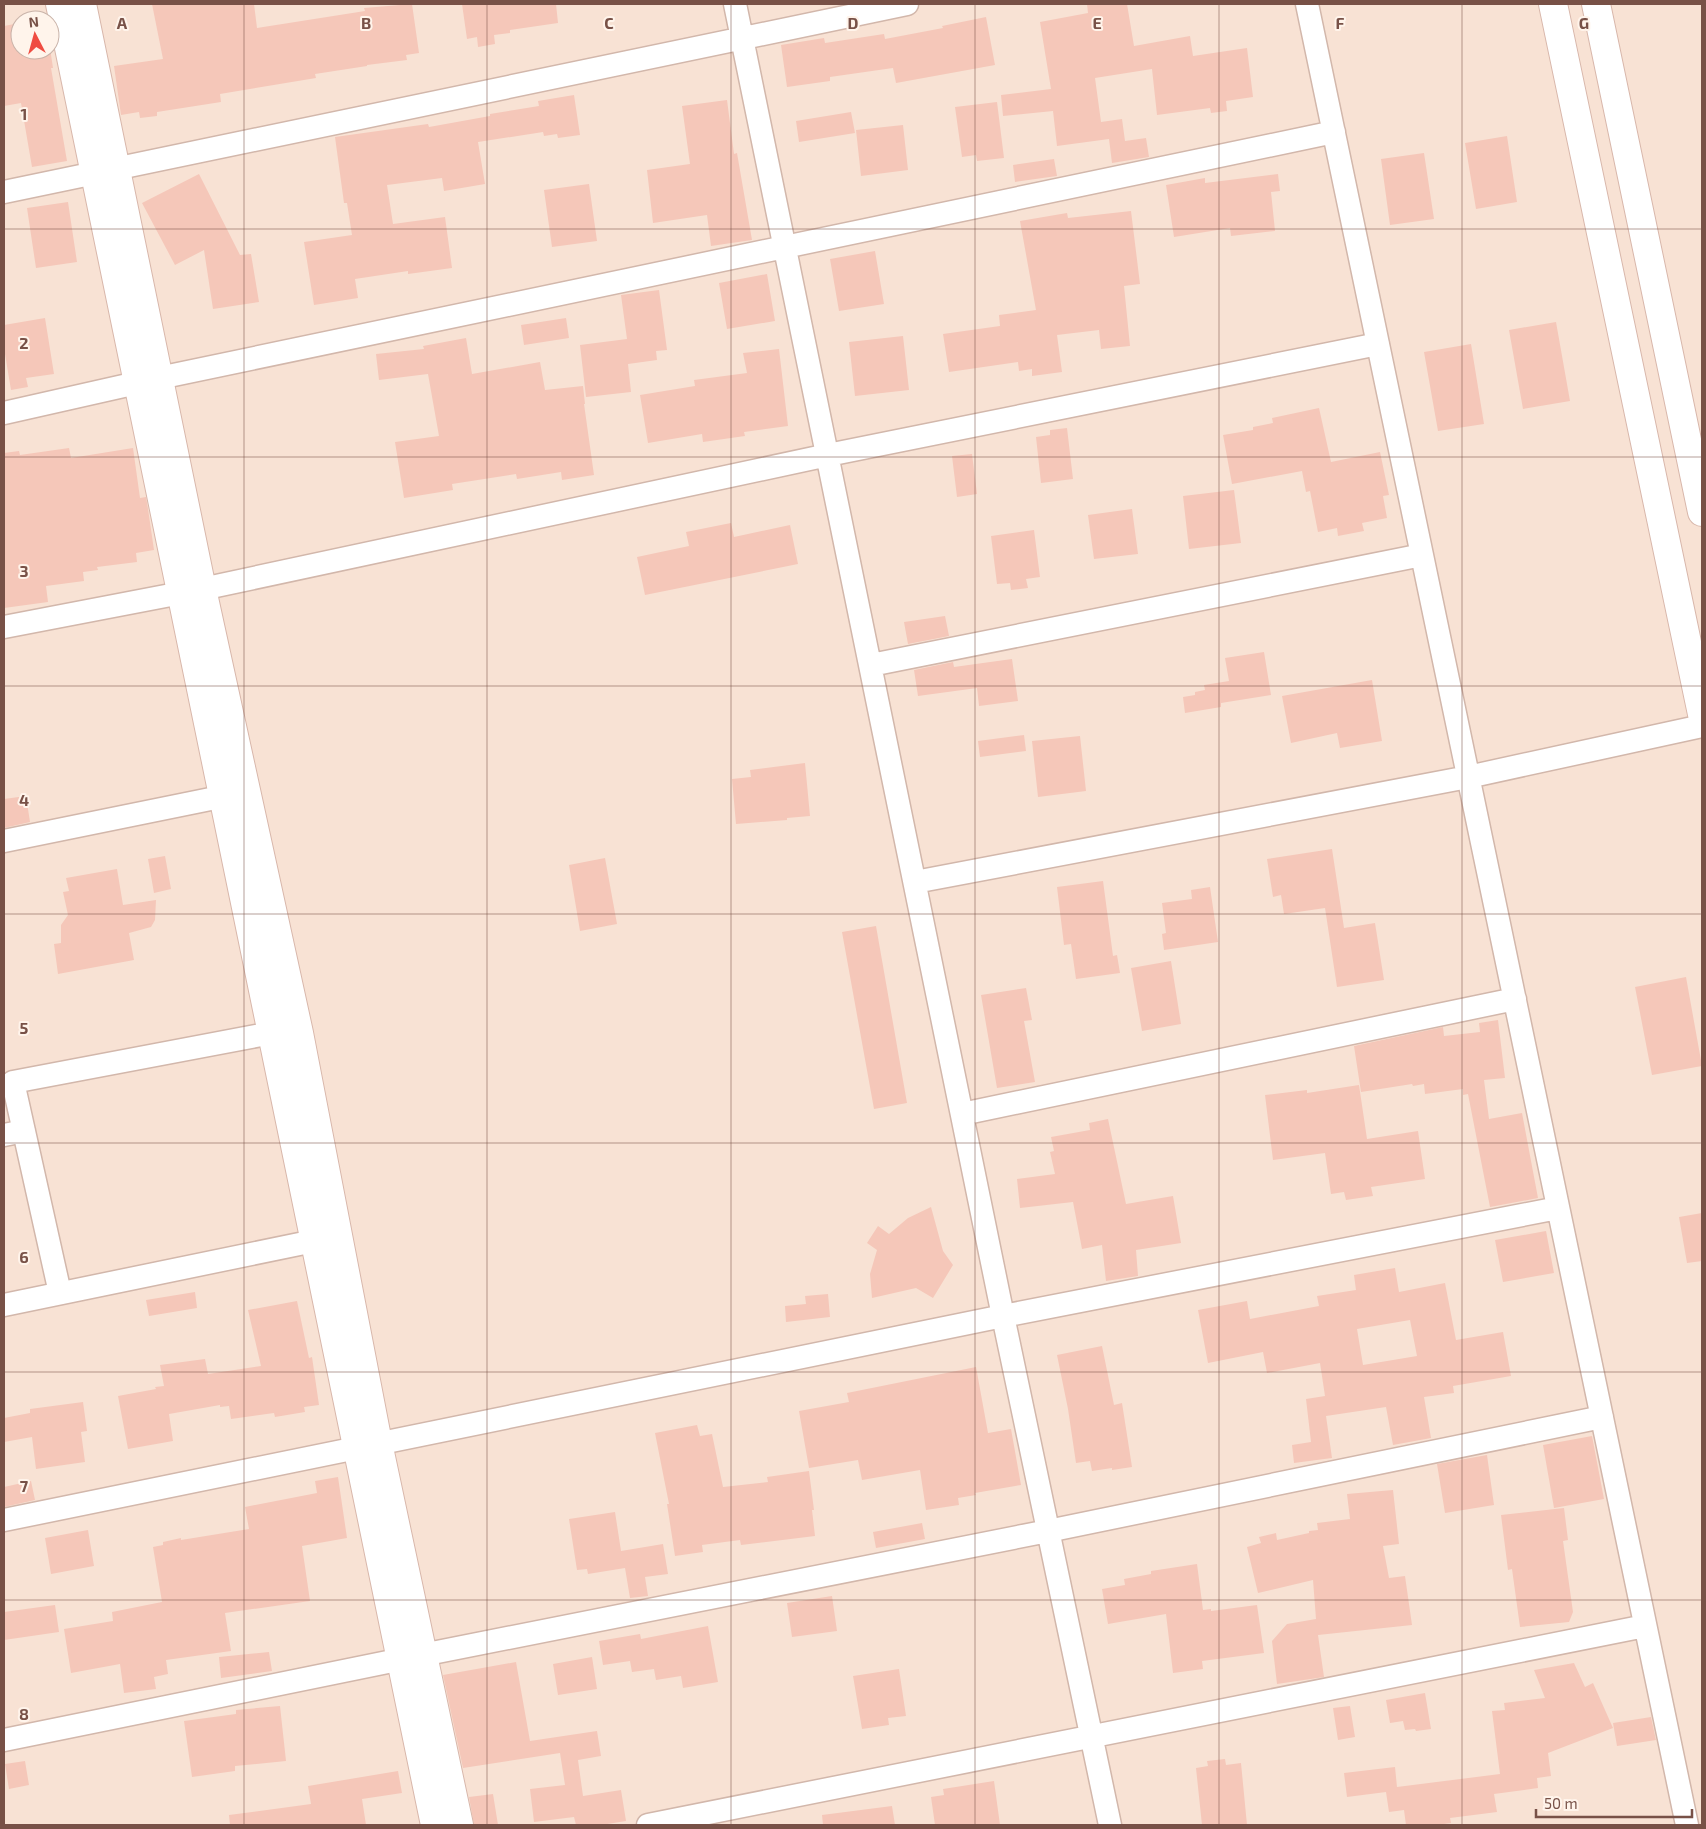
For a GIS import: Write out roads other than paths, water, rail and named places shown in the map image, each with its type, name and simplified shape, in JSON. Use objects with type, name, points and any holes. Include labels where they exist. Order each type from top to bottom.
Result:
[{"type":"main road","points":[[60,4],[105,170],[235,794],[299,1033],[368,1445],[411,1657],[434,1825]]},
{"type":"main road","points":[[82,4],[105,170]]},
{"type":"main road","points":[[1553,4],[1702,714]]},
{"type":"main road","points":[[1596,4],[1702,512]]},
{"type":"main road","points":[[235,794],[272,1033],[314,1241],[368,1445]]},
{"type":"main road","points":[[411,1657],[459,1825]]},
{"type":"street","points":[[735,4],[1003,1316],[1110,1825]]},
{"type":"street","points":[[4,192],[907,4]]},
{"type":"street","points":[[1307,4],[1687,1825]]},
{"type":"street","points":[[4,414],[148,380],[1334,132]]},
{"type":"street","points":[[4,627],[192,591],[828,455],[1378,344]]},
{"type":"street","points":[[871,665],[1422,555]]},
{"type":"street","points":[[915,882],[1468,777],[1702,726]]},
{"type":"street","points":[[4,841],[235,794]]},
{"type":"street","points":[[962,1114],[1515,999]]},
{"type":"street","points":[[60,1293],[14,1133],[13,1082],[272,1033]]},
{"type":"street","points":[[4,1520],[1003,1316],[1558,1208]]},
{"type":"street","points":[[4,1305],[314,1241]]},
{"type":"street","points":[[4,1740],[1048,1531],[1602,1417]]},
{"type":"street","points":[[648,1825],[1645,1626]]}]
